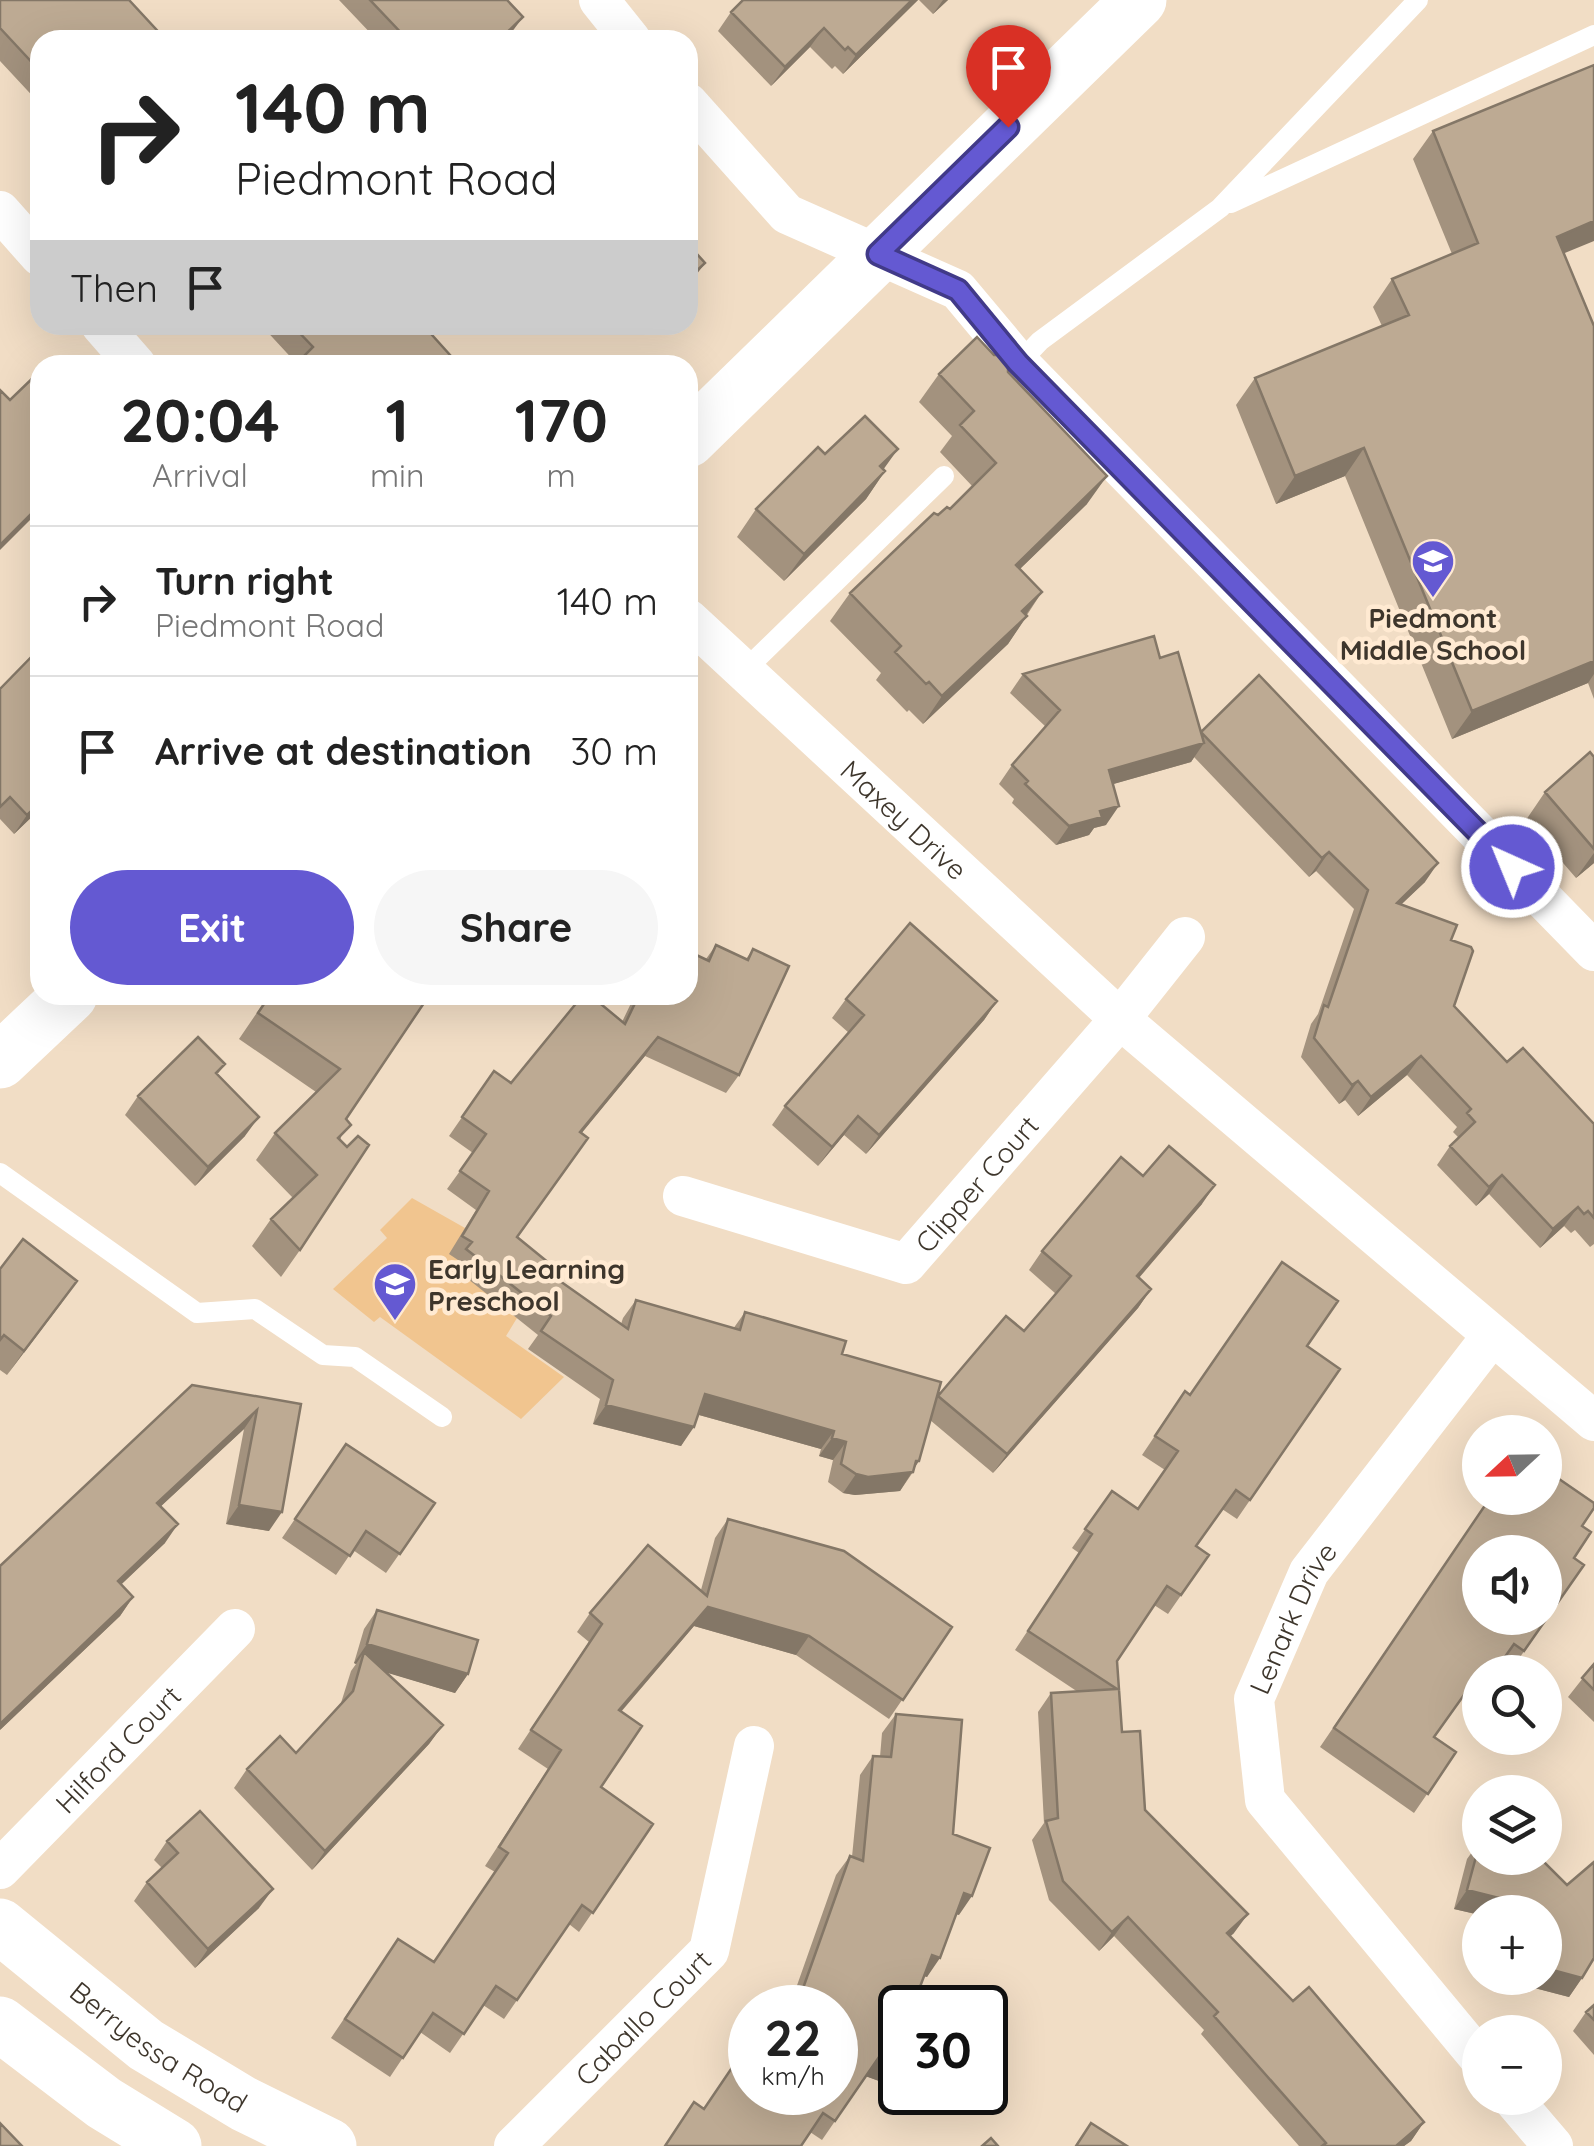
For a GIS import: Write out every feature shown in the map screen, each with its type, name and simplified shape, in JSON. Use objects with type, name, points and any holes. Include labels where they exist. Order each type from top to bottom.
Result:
[{"type":"main road","points":[[698,430],[1138,0]]},
{"type":"main road","points":[[0,1061],[59,1005]]},
{"type":"main road","name":"Berryessa Road","points":[[0,1926],[146,2045],[244,2104],[329,2146]]},
{"type":"main road","points":[[0,2024],[104,2103],[174,2146]]},
{"type":"street","points":[[599,0],[624,30]]},
{"type":"street","points":[[698,114],[787,214],[958,290],[1018,363],[1594,952]]},
{"type":"street","points":[[110,335],[127,355]]},
{"type":"street","name":"Maxey Drive","points":[[698,628],[1120,1019],[1594,1420]]},
{"type":"street","points":[[1120,1019],[1185,937]]},
{"type":"street","name":"Clipper Court","points":[[684,1196],[906,1264],[1120,1019]]},
{"type":"street","name":"Lenark Drive","points":[[1462,2036],[1265,1800],[1254,1699],[1309,1572],[1492,1337]]},
{"type":"street","name":"Hilford Court","points":[[0,1870],[236,1630]]},
{"type":"street","name":"Caballo Court","points":[[514,2146],[709,1951],[754,1746]]},
{"type":"street","points":[[1527,2115],[1553,2146]]},
{"type":"lane","points":[[1018,363],[1040,341],[1220,208],[1418,0]]},
{"type":"lane","points":[[1220,208],[1594,35]]},
{"type":"lane","points":[[744,671],[944,476]]},
{"type":"lane","points":[[0,1173],[197,1313],[255,1309],[323,1355],[356,1357],[442,1417]]},
{"type":"shaded area","points":[[412,1198],[465,1228],[486,1277],[517,1318],[506,1336],[564,1377],[521,1419],[380,1317],[374,1322],[333,1289],[387,1238],[380,1230]]},
{"type":"building","points":[[0,0],[129,0],[157,30],[30,30],[30,60],[0,28]]},
{"type":"building","points":[[370,0],[507,0],[523,17],[509,30],[398,30]]},
{"type":"building","points":[[743,0],[912,0],[856,55],[848,47],[845,50],[824,28],[785,67],[731,12]]},
{"type":"building","points":[[1594,65],[1594,221],[1557,237],[1594,326],[1594,661],[1472,711],[1364,448],[1295,476],[1255,378],[1409,315],[1392,279],[1478,243],[1433,131]]},
{"type":"building","points":[[302,335],[432,335],[450,355],[305,355],[313,347]]},
{"type":"building","points":[[977,337],[998,355],[1008,366],[1008,372],[1107,476],[1016,565],[1042,592],[1022,611],[1027,616],[942,696],[895,652],[901,646],[850,593],[934,513],[950,509],[996,463],[960,425],[974,411],[939,374]]},
{"type":"building","points":[[30,381],[30,515],[0,545],[0,390],[10,400]]},
{"type":"building","points":[[865,416],[898,449],[880,466],[885,471],[804,554],[756,509],[818,447],[825,454]]},
{"type":"building","points":[[1154,636],[1160,658],[1178,652],[1204,743],[1109,770],[1119,806],[1100,811],[1102,817],[1069,826],[1025,784],[1028,781],[1012,765],[1060,710],[1023,674]]},
{"type":"building","points":[[30,658],[27,815],[10,797],[0,807],[0,689]]},
{"type":"building","points":[[1259,675],[1438,863],[1397,903],[1457,925],[1451,940],[1473,951],[1454,1006],[1507,1062],[1523,1048],[1594,1124],[1594,1218],[1578,1207],[1553,1229],[1502,1175],[1489,1187],[1450,1146],[1475,1122],[1467,1113],[1471,1109],[1421,1056],[1371,1097],[1358,1081],[1352,1085],[1314,1038],[1368,890],[1329,852],[1322,858],[1201,732]]},
{"type":"building","points":[[1590,752],[1594,757],[1594,849],[1545,792]]},
{"type":"building","points":[[910,923],[997,1001],[879,1135],[858,1116],[832,1147],[785,1106],[864,1015],[846,999]]},
{"type":"building","points":[[716,945],[748,960],[753,949],[789,966],[739,1075],[658,1037],[580,1132],[588,1138],[517,1237],[555,1268],[550,1274],[628,1329],[636,1300],[740,1330],[745,1312],[846,1341],[842,1354],[941,1382],[913,1472],[868,1477],[856,1474],[841,1464],[846,1442],[832,1438],[834,1431],[705,1394],[694,1427],[606,1405],[613,1380],[541,1331],[551,1316],[466,1249],[472,1242],[462,1236],[489,1191],[460,1171],[486,1134],[462,1117],[494,1071],[511,1083],[575,1005],[602,1005],[625,1024],[634,1005],[698,1005],[698,956],[709,961]]},
{"type":"building","points":[[263,1005],[423,1005],[346,1119],[351,1125],[338,1138],[347,1147],[358,1136],[369,1145],[300,1250],[271,1219],[317,1175],[275,1133],[340,1069],[258,1013]]},
{"type":"building","points":[[198,1037],[225,1064],[216,1073],[259,1117],[208,1167],[138,1096]]},
{"type":"building","points":[[1169,1146],[1215,1185],[1137,1276],[1151,1289],[1007,1454],[938,1396],[1006,1316],[1024,1331],[1071,1276],[1042,1251],[1121,1157],[1143,1176]]},
{"type":"building","points":[[23,1239],[77,1281],[24,1351],[4,1335],[0,1340],[0,1269]]},
{"type":"building","points":[[1282,1262],[1338,1301],[1307,1346],[1340,1369],[1250,1500],[1236,1490],[1196,1546],[1209,1555],[1181,1595],[1167,1586],[1117,1661],[1122,1732],[1140,1731],[1145,1810],[1248,1914],[1227,1933],[1293,2001],[1309,1987],[1424,2122],[1396,2146],[1322,2146],[1326,2143],[1214,2016],[1218,2012],[1128,1917],[1112,1932],[1063,1881],[1046,1821],[1058,1818],[1051,1693],[1117,1689],[1028,1631],[1092,1534],[1085,1529],[1112,1491],[1138,1509],[1178,1451],[1155,1436],[1185,1391],[1190,1395]]},
{"type":"building","points":[[192,1385],[301,1404],[282,1512],[239,1505],[257,1410],[157,1503],[178,1524],[118,1581],[133,1597],[0,1724],[0,1566]]},
{"type":"building","points":[[346,1444],[435,1503],[400,1554],[366,1531],[350,1556],[295,1519]]},
{"type":"building","points":[[1562,1481],[1594,1503],[1582,1526],[1591,1532],[1574,1558],[1584,1565],[1562,1597],[1562,1535],[1465,1535],[1478,1515],[1562,1515]]},
{"type":"building","points":[[728,1519],[844,1551],[952,1627],[903,1700],[809,1636],[708,1607],[619,1710],[642,1726],[601,1787],[653,1824],[593,1913],[582,1905],[517,2000],[496,1986],[464,2034],[433,2013],[403,2058],[345,2019],[398,1939],[434,1962],[508,1853],[499,1847],[561,1750],[531,1730],[602,1624],[590,1613],[648,1545],[707,1596]]},
{"type":"building","points":[[1462,1539],[1462,1635],[1535,1635],[1524,1651],[1514,1644],[1506,1655],[1462,1655],[1462,1698],[1434,1737],[1456,1752],[1428,1794],[1334,1728]]},
{"type":"building","points":[[377,1610],[478,1640],[468,1674],[367,1644]]},
{"type":"building","points":[[364,1652],[443,1725],[325,1851],[247,1769],[280,1736],[296,1753],[353,1691]]},
{"type":"building","points":[[1594,1664],[1594,1690],[1582,1678]]},
{"type":"building","points":[[896,1714],[962,1720],[953,1834],[990,1848],[972,1896],[964,1893],[940,1958],[932,1955],[921,1985],[878,1985],[878,2058],[858,2088],[858,1985],[804,1985],[850,1856],[863,1861],[873,1756],[891,1757]]},
{"type":"building","points":[[200,1811],[273,1889],[208,1949],[147,1882],[178,1853],[167,1841]]},
{"type":"building","points":[[1594,1862],[1594,1958],[1582,1978],[1562,1973],[1562,1895],[1487,1895],[1467,1890],[1471,1875],[1557,1875],[1567,1885]]},
{"type":"building","points":[[728,2074],[728,2115],[822,2115],[801,2146],[665,2146],[694,2102],[704,2109]]},
{"type":"building","points":[[0,2123],[22,2146],[0,2146]]},
{"type":"building","points":[[1091,2123],[1127,2146],[1076,2146]]},
{"type":"building","points":[[991,2138],[998,2146],[982,2146]]},
{"type":"place","name":"Piedmont Middle School","points":[[1433,599]]},
{"type":"place","name":"Early Learning Preschool","points":[[395,1322]]},
{"type":"route","points":[[1008,127],[878,254],[958,290],[1018,363],[1512,867]]}]
